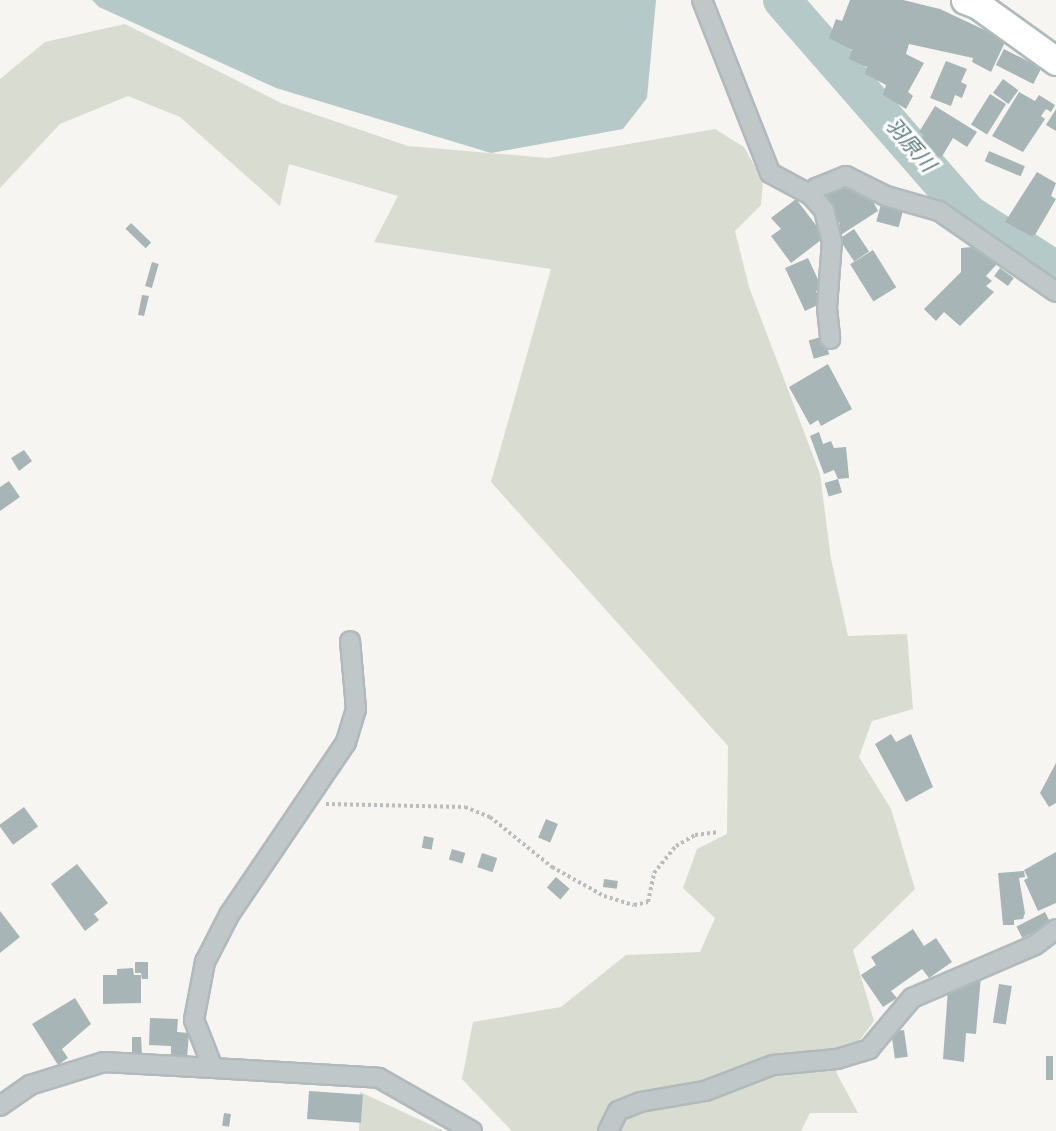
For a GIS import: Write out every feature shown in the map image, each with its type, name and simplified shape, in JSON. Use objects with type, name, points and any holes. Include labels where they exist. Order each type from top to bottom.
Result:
[{"type":"main road","points":[[964,0],[978,5],[1056,61]]},
{"type":"street","points":[[702,0],[770,173],[811,195],[824,210],[832,241],[827,308],[830,339]]},
{"type":"street","points":[[811,195],[816,188],[846,176],[886,196],[939,211],[1042,286],[1056,292]]},
{"type":"street","points":[[213,1068],[194,1020],[205,962],[229,915],[346,742],[356,709],[350,642]]},
{"type":"street","points":[[608,1131],[618,1111],[640,1102],[705,1091],[773,1065],[837,1059],[870,1049],[912,998],[1035,945],[1056,929]]},
{"type":"street","points":[[0,1106],[30,1085],[104,1062],[379,1078],[472,1131]]},
{"type":"path","points":[[305,803],[465,807],[490,817],[552,867],[604,896],[634,905],[648,902],[654,873],[676,846],[695,835],[718,832]]},
{"type":"shaded area","points":[[92,0],[656,0],[647,98],[623,129],[491,153],[276,88],[99,7]]},
{"type":"shaded area","points":[[125,24],[281,103],[408,146],[548,158],[715,129],[744,147],[763,181],[761,205],[735,231],[749,287],[820,474],[831,559],[848,636],[907,634],[913,709],[872,721],[859,757],[891,809],[915,889],[853,950],[874,1021],[836,1072],[858,1113],[810,1113],[801,1131],[512,1131],[462,1079],[473,1022],[561,1007],[626,955],[700,952],[715,918],[683,888],[697,849],[727,834],[728,746],[491,482],[551,269],[374,242],[398,196],[289,164],[280,206],[180,117],[128,96],[60,124],[0,188],[0,79],[45,42]]},
{"type":"shaded area","points":[[360,1092],[444,1131],[359,1131]]},
{"type":"building","points":[[850,0],[903,0],[940,9],[1006,40],[991,72],[972,62],[973,58],[909,44],[906,54],[924,63],[908,92],[913,96],[906,109],[883,95],[886,85],[865,74],[867,67],[849,59],[852,50],[829,38],[836,19],[842,21]]},
{"type":"building","points":[[1004,49],[1041,68],[1033,84],[996,65]]},
{"type":"building","points":[[946,61],[967,69],[961,82],[967,85],[962,98],[955,95],[951,106],[930,98]]},
{"type":"building","points":[[1003,79],[1018,90],[1008,104],[993,93]]},
{"type":"building","points":[[1019,92],[1035,101],[1039,95],[1055,105],[1051,112],[1046,109],[1041,116],[1045,119],[1023,152],[992,136]]},
{"type":"building","points":[[990,94],[1006,104],[987,135],[971,125]]},
{"type":"building","points":[[935,106],[977,132],[967,147],[953,138],[941,158],[919,143],[924,135],[919,132]]},
{"type":"building","points":[[1056,109],[1056,131],[1046,125]]},
{"type":"building","points":[[989,151],[1025,166],[1021,176],[985,161]]},
{"type":"building","points":[[1037,172],[1056,183],[1051,196],[1056,199],[1035,235],[1031,236],[1005,222]]},
{"type":"building","points":[[842,186],[871,197],[878,211],[839,236],[835,228],[840,224],[824,197]]},
{"type":"building","points":[[796,199],[825,237],[791,263],[771,236],[781,229],[771,218]]},
{"type":"building","points":[[881,204],[903,210],[899,227],[876,221]]},
{"type":"building","points":[[131,223],[151,242],[146,248],[125,229]]},
{"type":"building","points":[[854,229],[869,251],[854,261],[839,239]]},
{"type":"building","points":[[972,247],[997,264],[986,276],[992,281],[986,286],[994,292],[960,326],[944,312],[936,321],[924,309],[961,272],[961,248]]},
{"type":"building","points":[[873,250],[896,287],[873,302],[850,264]]},
{"type":"building","points":[[808,258],[822,288],[816,291],[822,303],[805,311],[785,268]]},
{"type":"building","points":[[152,262],[159,264],[152,288],[145,286]]},
{"type":"building","points":[[1000,268],[1014,278],[1008,286],[994,276]]},
{"type":"building","points":[[142,295],[149,296],[144,316],[138,315]]},
{"type":"building","points":[[824,336],[829,354],[814,359],[809,340]]},
{"type":"building","points":[[828,364],[852,409],[821,426],[818,420],[810,425],[789,387]]},
{"type":"building","points":[[819,432],[823,444],[831,441],[834,448],[846,447],[849,478],[838,479],[834,470],[824,474],[810,436]]},
{"type":"building","points":[[24,450],[32,461],[19,471],[11,458]]},
{"type":"building","points":[[838,479],[842,492],[829,496],[825,483]]},
{"type":"building","points":[[9,481],[20,497],[0,511],[0,487]]},
{"type":"building","points":[[891,734],[896,742],[911,734],[933,787],[906,802],[875,744]]},
{"type":"building","points":[[1056,763],[1056,803],[1049,807],[1040,793]]},
{"type":"building","points":[[24,807],[38,826],[13,845],[0,824]]},
{"type":"building","points":[[546,819],[558,824],[550,842],[538,837]]},
{"type":"building","points":[[424,836],[434,838],[432,850],[422,848]]},
{"type":"building","points":[[452,849],[465,853],[462,864],[449,860]]},
{"type":"building","points":[[1056,852],[1056,903],[1038,911],[1024,880],[1028,878],[1024,870]]},
{"type":"building","points":[[482,853],[497,858],[493,872],[477,867]]},
{"type":"building","points":[[77,864],[108,903],[94,914],[99,920],[85,931],[51,884]]},
{"type":"building","points":[[1024,871],[1025,877],[1019,878],[1025,913],[1023,919],[1014,920],[1014,925],[1003,925],[998,873]]},
{"type":"building","points":[[556,877],[570,889],[560,899],[547,888]]},
{"type":"building","points":[[604,879],[618,881],[617,889],[603,887]]},
{"type":"building","points":[[0,911],[20,937],[0,953]]},
{"type":"building","points":[[1045,912],[1051,924],[1022,938],[1016,927]]},
{"type":"building","points":[[913,929],[924,946],[936,938],[952,962],[929,978],[922,969],[891,991],[897,998],[883,1007],[861,975],[876,965],[871,957]]},
{"type":"building","points":[[135,962],[148,962],[148,979],[142,979],[141,973],[135,973]]},
{"type":"building","points":[[133,968],[134,975],[141,975],[141,1003],[103,1004],[103,975],[117,975],[117,969]]},
{"type":"building","points":[[981,976],[976,1034],[966,1033],[964,1062],[943,1059],[948,989]]},
{"type":"building","points":[[999,984],[1012,986],[1006,1025],[993,1023]]},
{"type":"building","points":[[75,998],[91,1024],[62,1049],[68,1058],[58,1065],[32,1024]]},
{"type":"building","points":[[150,1018],[178,1019],[177,1032],[189,1033],[187,1058],[171,1057],[171,1046],[149,1045]]},
{"type":"building","points":[[904,1030],[908,1057],[895,1059],[891,1032]]},
{"type":"building","points":[[132,1037],[141,1037],[142,1054],[147,1053],[147,1057],[132,1056]]},
{"type":"building","points":[[1046,1056],[1053,1056],[1053,1080],[1046,1080]]},
{"type":"building","points":[[309,1091],[363,1095],[361,1123],[307,1119]]},
{"type":"building","points":[[224,1113],[231,1114],[229,1127],[222,1126]]},
{"type":"waterway","name":"羽原川","points":[[782,0],[969,214],[1056,270]]}]
